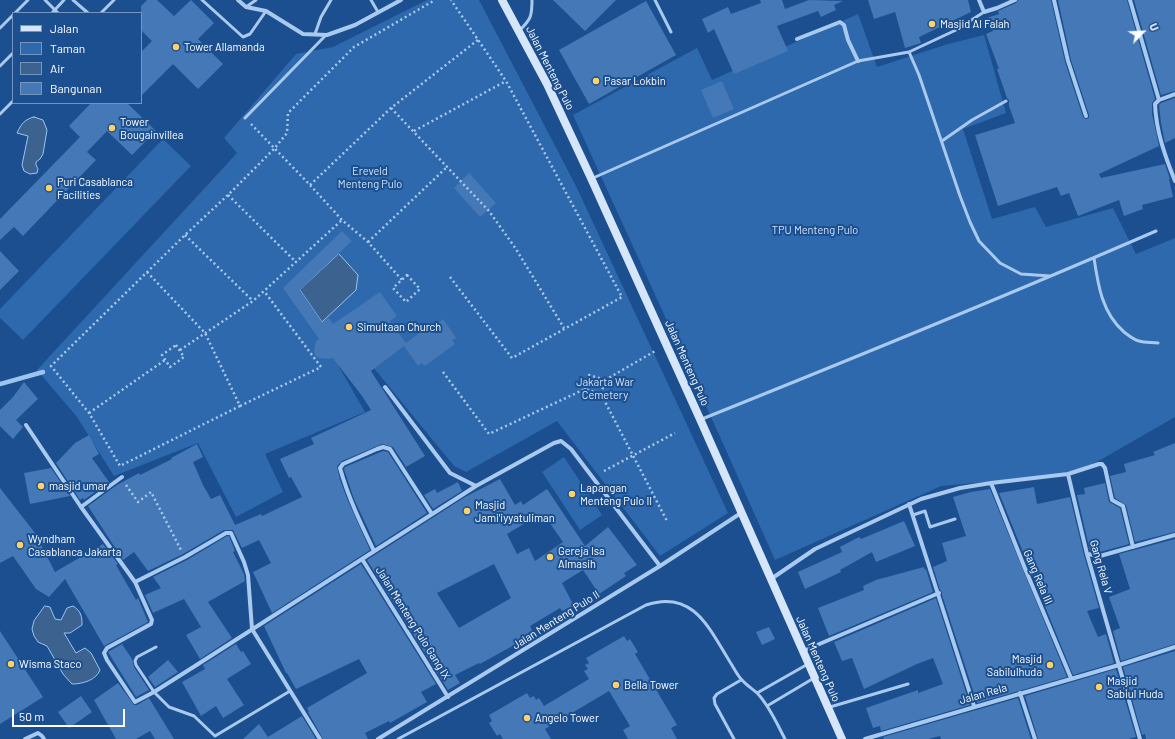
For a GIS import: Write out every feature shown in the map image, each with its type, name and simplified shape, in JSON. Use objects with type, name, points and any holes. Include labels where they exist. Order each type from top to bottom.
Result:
[{"type":"street","points":[[238,0],[246,7],[266,11],[303,34],[327,34],[354,25],[401,0]]},
{"type":"street","name":"Jalan Menteng Pulo","points":[[502,0],[547,84],[591,178],[842,739]]},
{"type":"street","points":[[980,0],[984,12],[1015,0]]},
{"type":"street","points":[[1054,0],[1068,61],[1086,116]]},
{"type":"street","points":[[1130,0],[1159,100]]},
{"type":"street","points":[[797,39],[840,22],[844,25],[848,40],[858,62]]},
{"type":"street","points":[[1175,94],[1159,100],[1155,104],[1155,120],[1162,148],[1175,181]]},
{"type":"street","points":[[385,386],[450,473],[476,486]]},
{"type":"street","points":[[26,425],[81,507],[135,582],[152,620],[150,624],[107,648],[104,653],[107,660],[135,702],[154,692],[476,486],[554,443],[561,441],[571,448],[660,566]]},
{"type":"street","points":[[374,551],[344,481],[340,468],[343,464],[383,447],[390,449],[432,514]]},
{"type":"street","points":[[770,579],[815,549],[909,504],[943,492],[991,483],[1068,474],[1099,464],[1102,464],[1105,468],[1112,500],[1123,506],[1133,547]]},
{"type":"street","name":"Gang Rela V","points":[[1068,474],[1088,554],[1140,739]]},
{"type":"street","points":[[81,507],[122,477]]},
{"type":"street","name":"Gang Rela III","points":[[991,483],[1071,678]]},
{"type":"street","points":[[909,504],[939,593],[974,706]]},
{"type":"street","name":"Jalan Menteng Pulo II","points":[[378,739],[660,566],[741,513]]},
{"type":"street","points":[[135,582],[185,557],[226,532],[231,533],[248,575],[252,629],[320,739]]},
{"type":"street","points":[[1088,554],[1100,556],[1175,535]]},
{"type":"street","name":"Jalan Menteng Pulo Gang IX","points":[[362,559],[448,697]]},
{"type":"street","points":[[802,651],[939,593]]},
{"type":"street","name":"Jalan Rela","points":[[866,739],[974,706],[1119,665],[1175,647]]},
{"type":"street","points":[[1020,693],[1034,739]]},
{"type":"street","points":[[25,739],[38,733],[44,739]]},
{"type":"lane","points":[[16,12],[28,0]]},
{"type":"lane","points":[[45,0],[53,12],[64,0]]},
{"type":"lane","points":[[73,0],[87,12]]},
{"type":"lane","points":[[103,12],[114,0]]},
{"type":"lane","points":[[202,0],[243,36],[250,34],[266,11]]},
{"type":"lane","points":[[246,7],[256,0]]},
{"type":"lane","points":[[315,34],[321,17],[331,0]]},
{"type":"lane","points":[[371,0],[378,12]]},
{"type":"lane","points":[[519,31],[527,23],[532,14],[532,0]]},
{"type":"lane","points":[[655,0],[671,32]]},
{"type":"lane","points":[[591,178],[858,62],[909,52],[956,30],[984,12]]},
{"type":"lane","points":[[0,28],[12,16]]},
{"type":"lane","points":[[245,118],[327,34]]},
{"type":"lane","points":[[909,52],[919,75],[960,196],[979,241],[1000,263],[1021,274],[1052,276]]},
{"type":"lane","points":[[0,66],[12,54]]},
{"type":"lane","points":[[942,141],[972,120],[1006,101]]},
{"type":"lane","points":[[0,114],[12,102]]},
{"type":"lane","points":[[700,420],[1052,276],[1156,231]]},
{"type":"lane","points":[[1094,258],[1098,284],[1110,317],[1127,335],[1138,341],[1158,343]]},
{"type":"lane","points":[[913,515],[925,511],[930,527],[955,519]]},
{"type":"lane","points":[[398,739],[646,604],[658,601],[675,601],[689,607],[705,622],[741,680],[757,693],[767,706],[785,739]]},
{"type":"lane","points":[[156,647],[137,658],[135,661],[136,665],[154,692],[169,706],[194,716],[215,736],[290,691]]},
{"type":"lane","points":[[757,693],[808,664]]},
{"type":"lane","points":[[767,706],[814,678]]},
{"type":"lane","points":[[734,739],[715,704],[714,698],[717,694],[741,680]]},
{"type":"lane","points":[[828,708],[908,684]]},
{"type":"path","points":[[264,290],[321,368],[240,406],[120,466],[89,413],[51,366],[228,195],[274,148],[287,133],[288,113],[354,47],[435,0]]},
{"type":"path","points":[[450,277],[512,358],[622,297],[506,81],[479,39],[451,0]]},
{"type":"path","points":[[310,185],[391,108],[479,39]]},
{"type":"path","points":[[414,131],[506,81]]},
{"type":"path","points":[[391,108],[489,211],[516,249],[564,328]]},
{"type":"path","points":[[254,128],[342,220],[368,242],[402,280]]},
{"type":"path","points":[[368,242],[447,167]]},
{"type":"path","points":[[228,195],[296,262]]},
{"type":"path","points":[[180,350],[253,300],[342,220]]},
{"type":"path","points":[[185,235],[253,300]]},
{"type":"path","points":[[147,272],[205,333],[240,406]]},
{"type":"path","points":[[407,275],[420,289],[406,302],[393,288],[402,280],[407,275]]},
{"type":"path","points":[[176,345],[184,357],[170,367],[165,360],[162,355],[176,345]]},
{"type":"path","points":[[666,345],[605,380],[601,394],[667,521]]},
{"type":"path","points":[[89,413],[165,360]]},
{"type":"path","points":[[443,372],[489,434],[585,389],[601,394]]},
{"type":"path","points":[[585,389],[589,375],[605,380]]},
{"type":"path","points":[[604,471],[675,433]]},
{"type":"path","points":[[122,477],[138,502],[151,492],[185,557]]},
{"type":"green space","name":"Ereveld Menteng Pulo","points":[[427,0],[479,0],[576,186],[728,513],[660,556],[557,421],[466,472],[454,466],[359,350],[338,365],[365,412],[265,454],[283,492],[236,517],[198,443],[114,476],[77,417],[37,370],[237,153],[224,138],[296,54],[333,47]]},
{"type":"green space","name":"TPU Menteng Pulo","points":[[858,14],[877,67],[948,44],[984,35],[1006,113],[963,129],[992,219],[1035,207],[1046,227],[1113,208],[1136,254],[1175,238],[1175,417],[1076,474],[941,486],[775,560],[573,115],[697,48],[712,80]]},
{"type":"green space","points":[[163,139],[191,166],[23,340],[0,318],[0,309]]},
{"type":"green space","name":"Lapangan Menteng Pulo II","points":[[564,457],[602,515],[580,530],[542,472]]},
{"type":"water","points":[[34,117],[43,120],[47,130],[43,154],[36,162],[38,169],[37,173],[30,174],[24,171],[22,165],[28,136],[17,133],[24,122]]},
{"type":"water","points":[[339,254],[358,275],[356,290],[322,322],[300,290]]},
{"type":"water","points":[[45,606],[50,607],[55,619],[61,620],[67,608],[73,606],[79,612],[82,625],[70,633],[64,633],[76,653],[85,648],[91,653],[100,670],[92,679],[85,682],[72,684],[63,674],[47,646],[38,642],[34,636],[32,629],[34,621]]},
{"type":"building","name":"Tower Allamanda","points":[[147,0],[157,0],[174,16],[191,0],[214,23],[198,39],[223,64],[198,89],[173,64],[142,95],[142,51],[152,41],[142,31],[141,6]]},
{"type":"building","points":[[553,0],[616,0],[585,31]]},
{"type":"building","points":[[760,0],[782,0],[785,9],[809,0],[843,1],[834,5],[836,10],[821,17],[818,11],[777,26],[788,51],[734,74],[714,29],[708,33],[702,19],[728,7],[731,14],[761,3]]},
{"type":"building","points":[[868,0],[968,0],[971,12],[919,37],[921,43],[905,48],[895,12],[874,19]]},
{"type":"building","points":[[1018,0],[1051,0],[1065,62],[1083,117],[1086,119],[1089,118],[1089,115],[1071,60],[1058,0],[1127,0],[1155,99],[1152,103],[1152,114],[1159,146],[1099,174],[1101,178],[1165,164],[1170,179],[1173,197],[1142,205],[1143,209],[1124,216],[1119,200],[1078,216],[1069,193],[1061,196],[1057,187],[998,206],[975,135],[1015,123],[1009,106],[1009,100],[997,69],[999,69],[986,34],[993,31],[987,18],[999,14],[998,11],[1016,3]]},
{"type":"building","points":[[1134,0],[1175,0],[1175,91],[1161,95]]},
{"type":"building","points":[[646,1],[676,55],[589,104],[559,50]]},
{"type":"building","points":[[722,81],[734,109],[713,118],[701,90]]},
{"type":"building","points":[[1175,98],[1175,138],[1165,143],[1159,105]]},
{"type":"building","points":[[90,104],[128,104],[156,131],[132,155],[107,131],[87,152],[96,160],[23,236],[14,227],[0,240],[0,219],[80,137],[69,126]]},
{"type":"building","points":[[469,173],[496,203],[480,217],[454,188]]},
{"type":"building","points":[[342,231],[352,241],[300,290],[322,322],[329,318],[333,324],[380,292],[397,316],[390,321],[406,343],[427,327],[429,330],[443,319],[456,338],[452,340],[455,344],[425,366],[422,363],[418,366],[404,346],[371,371],[425,456],[406,467],[393,447],[382,444],[342,461],[337,466],[340,480],[348,501],[370,550],[272,613],[253,572],[271,563],[259,540],[242,548],[233,530],[224,530],[183,554],[148,571],[134,552],[123,560],[88,506],[117,485],[139,473],[140,475],[172,459],[171,458],[197,444],[203,457],[193,462],[203,485],[211,499],[220,495],[235,525],[261,514],[262,516],[302,497],[291,477],[289,478],[280,459],[314,444],[311,438],[371,410],[332,357],[330,359],[319,358],[315,355],[314,351],[316,341],[319,339],[283,288]]},
{"type":"building","points":[[0,251],[19,271],[0,290]]},
{"type":"building","points":[[24,382],[38,399],[16,420],[23,427],[13,439],[0,426],[0,410],[13,397]]},
{"type":"building","points":[[89,435],[99,454],[92,458],[109,482],[84,500],[83,498],[80,500],[56,463],[75,443]]},
{"type":"building","points":[[1175,443],[1175,532],[1135,542],[1126,505],[1115,498],[1110,476],[1126,472],[1124,464],[1155,455],[1153,452]]},
{"type":"building","points":[[383,451],[388,452],[427,513],[376,546],[354,499],[344,469],[345,467]]},
{"type":"building","name":"masjid umar","points":[[51,468],[70,496],[30,504],[24,473]]},
{"type":"building","points":[[500,479],[515,505],[521,501],[523,505],[547,489],[585,546],[608,527],[637,565],[624,573],[626,576],[599,594],[583,570],[562,583],[574,606],[562,611],[560,608],[530,626],[533,632],[515,643],[516,644],[480,664],[479,663],[455,675],[460,683],[448,690],[367,560],[465,497]],"holes":[[[539,515],[544,521],[547,519],[563,542],[535,561],[529,548],[517,554],[507,534]],[[494,564],[511,598],[459,628],[437,593]]]},
{"type":"building","points":[[458,482],[462,491],[433,509],[424,495],[435,489],[437,493]]},
{"type":"building","points":[[1105,483],[1109,502],[1120,508],[1129,544],[1100,552],[1090,551],[1077,495],[1085,494],[1084,488]]},
{"type":"building","points":[[1034,487],[1037,504],[1070,497],[1099,608],[1087,611],[1098,637],[1106,634],[1114,663],[1073,675],[999,493]]},
{"type":"building","points":[[0,488],[35,533],[55,572],[103,544],[118,564],[116,565],[136,600],[138,598],[148,622],[104,646],[65,579],[49,597],[36,589],[13,556],[0,563]]},
{"type":"building","points":[[990,489],[1067,677],[977,703],[933,567],[947,561],[942,543],[966,536],[953,497]]},
{"type":"building","points":[[904,521],[915,546],[876,562],[872,552],[840,570],[841,572],[805,589],[798,572],[842,552],[840,547],[859,537],[861,539]]},
{"type":"building","points":[[229,536],[235,551],[233,552],[244,574],[245,581],[208,602],[232,638],[200,659],[186,635],[201,627],[184,599],[153,613],[145,595],[161,588],[153,577],[187,560]]},
{"type":"building","points":[[1175,539],[1175,644],[1121,661],[1113,631],[1120,628],[1109,597],[1130,589],[1119,554]]},
{"type":"building","points":[[361,564],[436,684],[421,692],[427,702],[390,723],[389,721],[365,733],[368,739],[323,739],[307,708],[367,673],[359,659],[296,689],[286,673],[264,626]]},
{"type":"building","points":[[924,567],[925,570],[926,569],[933,592],[829,636],[818,608],[864,590],[863,586],[876,580]]},
{"type":"building","points":[[936,598],[970,705],[881,731],[880,726],[873,728],[866,708],[918,690],[918,693],[943,684],[933,658],[864,689],[852,658],[842,661],[834,642]]},
{"type":"building","points":[[769,627],[775,639],[762,645],[756,632]]},
{"type":"building","name":"Wisma Staco","points":[[0,631],[43,697],[0,724]]},
{"type":"building","name":"Bella Tower","points":[[624,636],[627,641],[630,639],[638,652],[635,654],[677,725],[671,728],[677,739],[628,739],[623,730],[630,726],[609,691],[545,729],[551,739],[503,739],[500,734],[497,736],[489,723],[492,721],[489,715],[527,693],[530,698],[534,696],[536,700],[539,698],[544,706],[589,679],[584,671],[588,669],[585,665],[589,663],[586,658]]},
{"type":"building","points":[[122,644],[132,659],[134,667],[149,690],[136,697],[108,652]]},
{"type":"building","points":[[236,644],[241,652],[243,651],[251,664],[227,679],[244,705],[223,718],[216,706],[201,716],[182,682],[205,669],[203,665]]},
{"type":"building","points":[[1175,651],[1175,739],[1146,739],[1145,734],[1142,735],[1123,667]]},
{"type":"building","points":[[168,660],[178,672],[155,687],[148,677]]},
{"type":"building","points":[[1116,669],[1136,737],[1128,739],[1038,739],[1025,696]]},
{"type":"building","points":[[118,683],[134,705],[137,705],[149,698],[174,739],[155,739],[150,731],[136,739],[116,739],[94,700]]},
{"type":"building","points":[[81,696],[92,712],[69,728],[58,712]]},
{"type":"building","points":[[1018,698],[1031,739],[941,739],[940,736],[928,739],[884,739],[883,737]]},
{"type":"building","points":[[302,716],[316,739],[243,739],[259,724],[268,737]]},
{"type":"waterway","points":[[0,384],[43,372]]},
{"type":"place","name":"Masjid Al Falah","points":[[932,24]]},
{"type":"place","name":"Tower Allamanda","points":[[176,47]]},
{"type":"place","name":"Pasar Lokbin","points":[[596,81]]},
{"type":"place","name":"Tower Bougainvillea","points":[[112,128]]},
{"type":"place","name":"Puri Casablanca Facilities","points":[[49,188]]},
{"type":"place","name":"Simultaan Church","points":[[349,327]]},
{"type":"place","name":"masjid umar","points":[[41,486]]},
{"type":"place","name":"Lapangan Menteng Pulo II","points":[[572,494]]},
{"type":"place","name":"Masjid Jami'iyyatuliman","points":[[467,511]]},
{"type":"place","name":"Wyndham Casablanca Jakarta","points":[[20,545]]},
{"type":"place","name":"Gereja Isa Almasih","points":[[550,557]]},
{"type":"place","name":"Wisma Staco","points":[[11,664]]},
{"type":"place","name":"Masjid Sabilulhuda","points":[[1050,665]]},
{"type":"place","name":"Bella Tower","points":[[616,685]]},
{"type":"place","name":"Masjid Sabiul Huda","points":[[1099,687]]},
{"type":"place","name":"Angelo Tower","points":[[527,718]]},
{"type":"park label","name":"Jakarta War Cemetery","points":[[605,388]]}]
